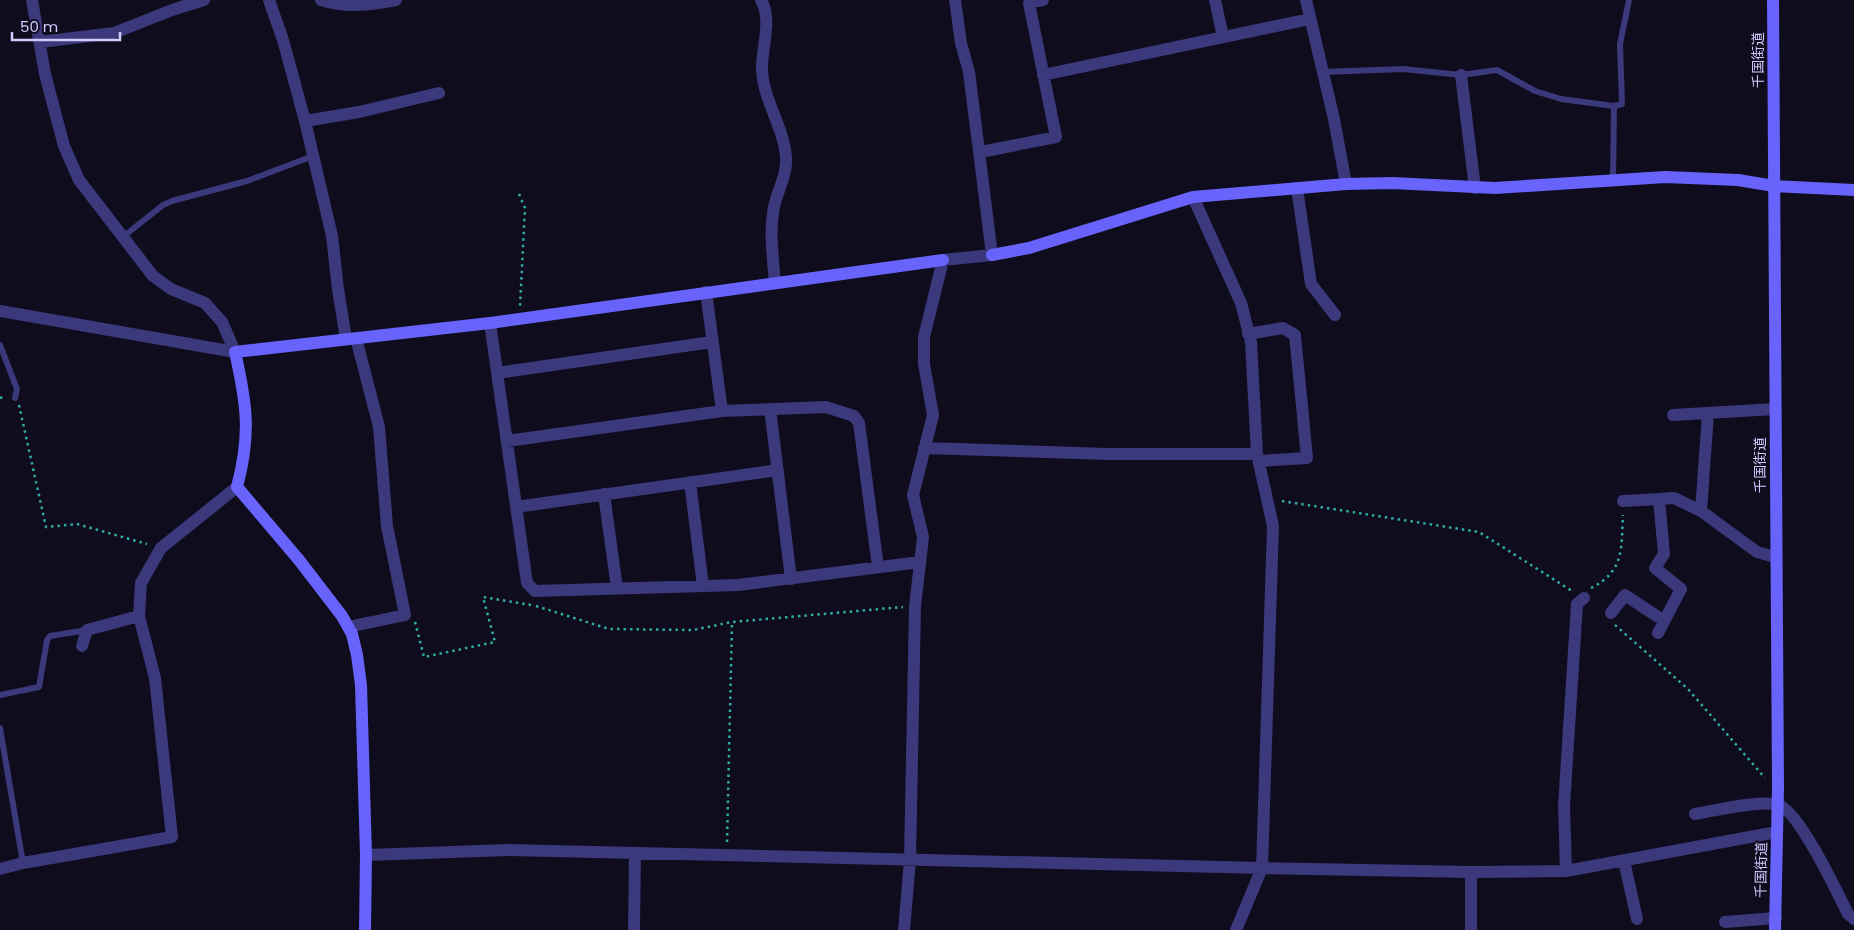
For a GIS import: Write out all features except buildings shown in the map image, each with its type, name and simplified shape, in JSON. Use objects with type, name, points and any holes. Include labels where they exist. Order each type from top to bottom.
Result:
[{"type":"street","points":[[0,869],[23,863],[172,838],[155,678],[139,616],[141,583],[161,548],[236,487],[247,439],[246,401],[235,352],[222,322],[205,303],[171,288],[153,276],[79,180],[64,146],[44,74],[32,0]]},
{"type":"street","points":[[40,42],[114,33],[172,10],[204,0]]},
{"type":"street","points":[[269,0],[305,121],[332,236],[338,289],[351,339],[379,427],[387,526],[405,615],[348,627]]},
{"type":"street","points":[[321,0],[340,6],[366,5],[396,0]]},
{"type":"street","points":[[761,0],[766,10],[762,70],[765,91],[786,153],[787,165],[774,205],[771,225],[775,283]]},
{"type":"street","points":[[955,0],[961,42],[969,72],[981,152],[992,255]]},
{"type":"street","points":[[981,152],[1056,137],[1029,3],[1043,0]]},
{"type":"street","points":[[1215,0],[1223,37]]},
{"type":"street","points":[[1306,0],[1346,184]]},
{"type":"street","name":"千国街道","points":[[1773,0],[1775,557],[1778,787],[1775,924]]},
{"type":"street","points":[[1044,75],[1310,19]]},
{"type":"street","points":[[1461,75],[1475,188]]},
{"type":"street","points":[[305,121],[359,112],[439,93]]},
{"type":"street","points":[[0,311],[235,352],[490,323],[706,292],[992,255],[1029,248],[1193,197],[1346,184],[1392,183],[1475,188],[1665,176],[1738,180],[1774,186],[1854,190]]},
{"type":"street","points":[[1298,188],[1311,284],[1335,315]]},
{"type":"street","points":[[1193,197],[1241,303],[1248,334],[1258,457],[1273,526],[1262,868],[1236,930]]},
{"type":"street","points":[[904,930],[910,860],[915,606],[923,538],[913,495],[933,415],[924,364],[924,337],[943,260]]},
{"type":"street","points":[[706,292],[722,411]]},
{"type":"street","points":[[490,323],[527,583],[535,590],[738,585],[920,562]]},
{"type":"street","points":[[924,448],[1306,458],[1295,335],[1283,328],[1248,334]]},
{"type":"street","points":[[497,373],[712,342]]},
{"type":"street","points":[[507,441],[722,411],[826,407],[854,416],[859,423],[878,568]]},
{"type":"street","points":[[770,409],[791,579]]},
{"type":"street","points":[[1673,415],[1775,409]]},
{"type":"street","points":[[1701,511],[1708,413]]},
{"type":"street","points":[[516,507],[778,470]]},
{"type":"street","points":[[690,482],[703,586]]},
{"type":"street","points":[[236,487],[299,560],[342,616],[348,627],[357,655],[361,685],[366,855],[365,930]]},
{"type":"street","points":[[604,494],[617,588]]},
{"type":"street","points":[[1623,501],[1674,498],[1701,511],[1757,552],[1775,557]]},
{"type":"street","points":[[1658,633],[1681,589],[1655,568],[1664,554],[1659,499]]},
{"type":"street","points":[[1612,618],[1625,595],[1664,621]]},
{"type":"street","points":[[1566,871],[1564,806],[1576,614],[1577,604],[1584,598]]},
{"type":"street","points":[[82,646],[87,630],[139,616]]},
{"type":"street","points":[[1695,814],[1751,805],[1778,804],[1789,810],[1819,858],[1848,914],[1854,919]]},
{"type":"street","points":[[366,855],[509,850],[1262,868],[1472,872],[1566,871],[1777,832]]},
{"type":"street","points":[[634,930],[635,853]]},
{"type":"street","points":[[1624,860],[1637,919]]},
{"type":"street","points":[[1471,930],[1472,872]]},
{"type":"street","points":[[1725,922],[1775,924]]},
{"type":"lane","points":[[1323,72],[1403,69],[1461,75],[1497,70],[1535,91],[1561,99],[1614,106],[1622,104],[1620,44],[1629,0]]},
{"type":"lane","points":[[1613,180],[1614,106]]},
{"type":"lane","points":[[124,236],[172,201],[247,181],[313,156]]},
{"type":"lane","points":[[0,345],[17,389],[15,398]]},
{"type":"lane","points":[[0,695],[39,687],[47,640],[50,636],[87,630]]},
{"type":"lane","points":[[0,728],[23,863]]},
{"type":"path","points":[[518,194],[525,208],[520,319]]},
{"type":"path","points":[[0,398],[10,396],[18,400],[46,527],[77,524],[161,548]]},
{"type":"path","points":[[1266,499],[1370,517],[1479,532],[1584,598],[1585,592],[1608,580],[1621,556],[1623,501]]},
{"type":"path","points":[[405,615],[413,613],[424,657],[494,642],[484,597],[542,606],[609,629],[692,630],[732,622],[915,606]]},
{"type":"path","points":[[1612,618],[1688,688],[1771,785],[1778,787]]},
{"type":"path","points":[[727,856],[732,622]]}]
